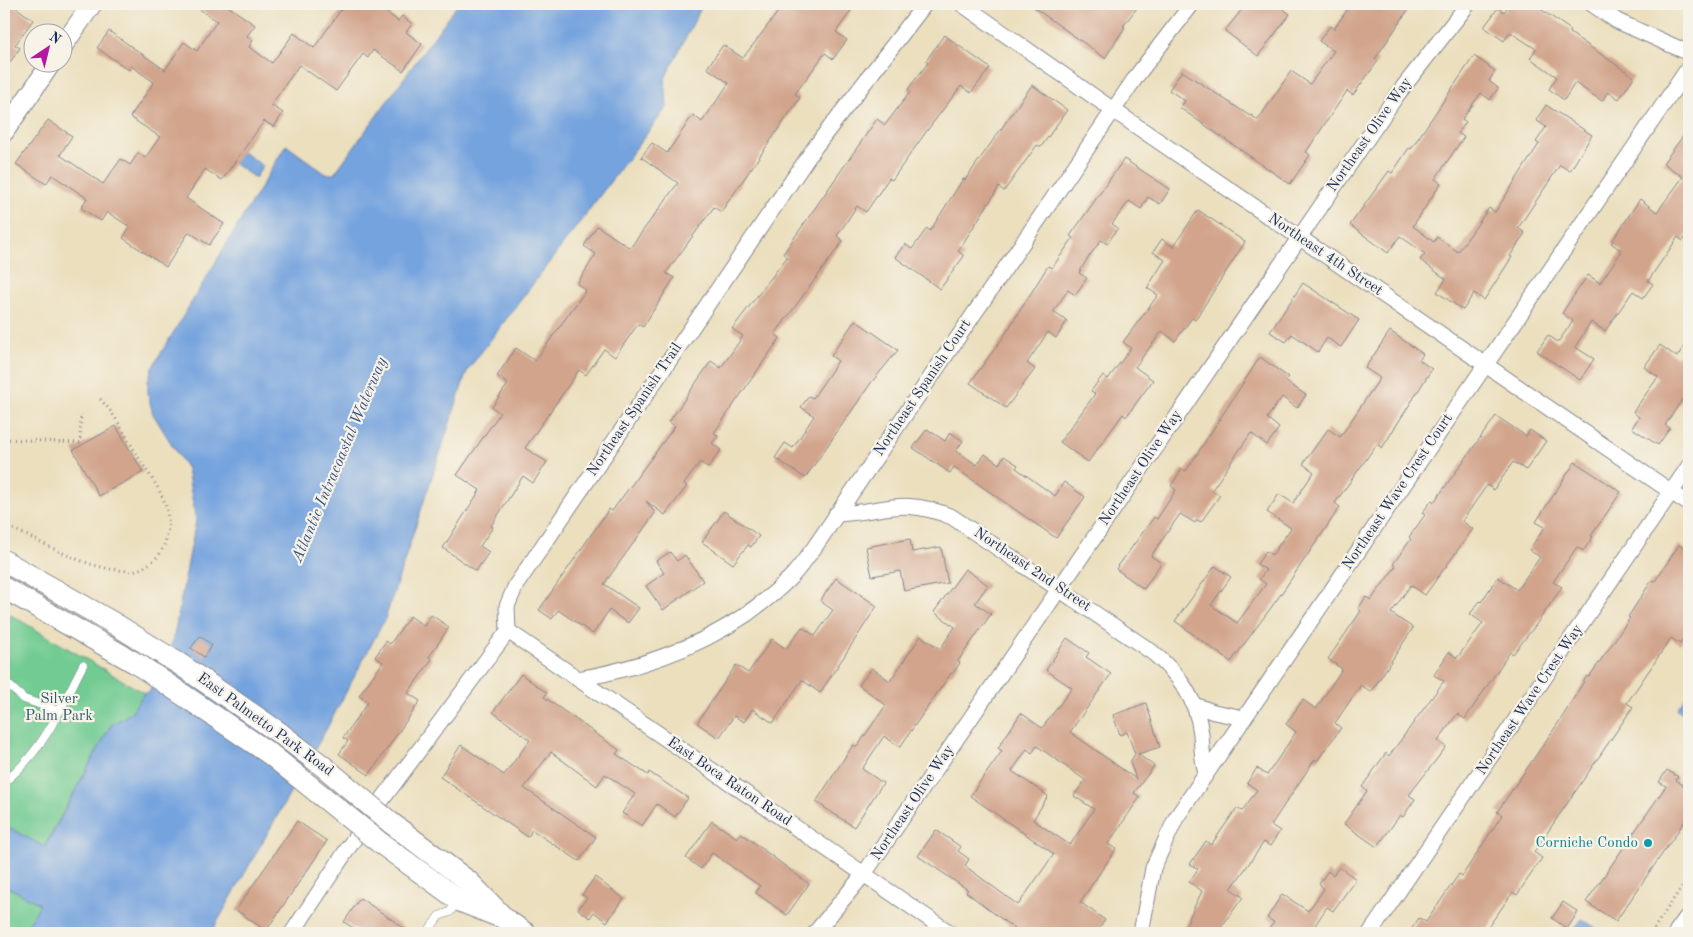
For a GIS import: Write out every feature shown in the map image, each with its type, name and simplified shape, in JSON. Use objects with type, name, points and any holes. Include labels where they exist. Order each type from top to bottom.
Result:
[{"type":"main road","name":"East Palmetto Park Road","points":[[4,561],[181,665],[281,734],[391,823],[469,882],[505,919],[525,933]]},
{"type":"main road","name":"East Palmetto Park Road","points":[[4,588],[139,665],[270,754],[379,842],[458,900],[505,919]]},
{"type":"main road","points":[[1679,933],[1689,919]]},
{"type":"street","name":"Northeast Spanish Trail","points":[[508,631],[507,606],[516,585],[815,147],[925,4]]},
{"type":"street","name":"Northeast 4th Street","points":[[962,4],[1113,110],[1689,504]]},
{"type":"street","name":"Northeast Spanish Court","points":[[578,679],[642,665],[680,651],[716,633],[750,612],[792,577],[1113,110],[1192,4]]},
{"type":"street","name":"Northeast Olive Way","points":[[815,933],[864,874],[1397,95],[1468,4]]},
{"type":"street","points":[[1592,4],[1617,21],[1689,52]]},
{"type":"street","points":[[72,30],[86,6]]},
{"type":"street","name":"Northeast Wave Crest Court","points":[[1141,933],[1145,906],[1160,851],[1176,818],[1689,67]]},
{"type":"street","points":[[4,132],[45,72]]},
{"type":"street","name":"Northeast Wave Crest Way","points":[[1370,933],[1689,466]]},
{"type":"street","name":"Northeast 2nd Street","points":[[836,514],[860,513],[875,508],[898,505],[938,511],[966,525],[1059,588],[1168,665],[1179,677],[1194,705],[1199,720],[1203,762],[1206,773]]},
{"type":"street","name":"East Boca Raton Road","points":[[508,631],[950,933]]},
{"type":"street","points":[[292,933],[364,824],[508,631]]},
{"type":"street","points":[[1194,705],[1214,712],[1244,718]]},
{"type":"lane","points":[[4,782],[18,771],[46,737],[82,666]]},
{"type":"lane","points":[[4,681],[24,699],[60,711]]},
{"type":"lane","points":[[427,933],[439,916],[450,912],[458,900]]},
{"type":"path","points":[[4,525],[76,559],[118,569],[134,571],[142,568],[160,554],[164,546],[169,514],[162,492],[140,460],[112,410],[98,397]]},
{"type":"path","points":[[4,439],[80,443],[81,414]]},
{"type":"path","points":[[1651,933],[1689,876]]},
{"type":"green space","name":"Silver Palm Park","points":[[4,611],[144,693],[131,713],[111,725],[44,847],[4,825]]},
{"type":"green space","points":[[4,885],[40,904],[23,933],[4,933]]},
{"type":"water","name":"Atlantic Intracoastal Waterway","points":[[458,4],[703,4],[665,78],[667,107],[467,371],[385,619],[327,728],[211,933],[23,933],[40,904],[4,885],[4,825],[45,847],[111,725],[131,713],[144,693],[149,693],[173,641],[196,521],[187,469],[153,414],[148,395],[148,381],[152,368],[286,145],[326,174],[334,174]]},
{"type":"water","points":[[233,145],[263,166],[255,178],[224,157]]},
{"type":"water","points":[[1689,691],[1689,715],[1688,717],[1677,709]]},
{"type":"water","points":[[1582,919],[1603,933],[1578,933],[1574,930]]},
{"type":"building","points":[[4,4],[11,4],[33,20],[32,22],[22,22],[22,35],[15,45],[20,48],[4,71]]},
{"type":"building","points":[[192,4],[225,4],[255,25],[247,36],[253,40],[249,47],[272,63],[294,33],[314,48],[345,4],[375,4],[398,21],[402,16],[412,24],[406,32],[422,44],[403,71],[373,50],[368,58],[363,54],[336,91],[299,65],[271,105],[283,113],[274,127],[264,121],[222,180],[205,169],[186,198],[224,224],[209,245],[189,232],[166,267],[123,238],[130,227],[107,212],[101,221],[81,208],[87,198],[52,175],[46,184],[16,164],[48,120],[72,136],[60,155],[103,184],[121,159],[130,165],[138,153],[145,158],[160,137],[130,117],[154,82],[131,66],[129,70],[97,48],[109,31],[165,70],[184,42],[197,51],[217,21]]},
{"type":"building","points":[[784,4],[845,4],[852,9],[836,32],[847,40],[833,59],[825,53],[795,94],[800,98],[721,212],[714,207],[666,273],[674,278],[643,327],[638,324],[615,357],[604,349],[586,375],[579,370],[525,448],[547,462],[533,483],[523,476],[480,546],[489,552],[476,571],[443,548],[480,490],[457,475],[500,413],[492,407],[508,384],[497,376],[516,348],[535,361],[586,290],[577,284],[596,254],[584,246],[597,226],[630,248],[678,183],[641,157],[652,143],[667,153],[693,115],[702,122],[729,83],[707,68],[723,45],[743,58]]},
{"type":"building","points":[[1029,4],[1140,4],[1123,26],[1125,27],[1105,58]]},
{"type":"building","points":[[1246,4],[1276,4],[1290,14],[1258,56],[1225,31]]},
{"type":"building","points":[[1351,4],[1399,4],[1408,10],[1375,59],[1378,61],[1353,95],[1347,91],[1306,152],[1310,155],[1290,184],[1180,108],[1185,101],[1169,90],[1182,71],[1258,120],[1291,71],[1310,84],[1334,51],[1319,41],[1330,26],[1334,29]]},
{"type":"building","points":[[1510,4],[1533,4],[1571,30],[1570,33],[1634,77],[1619,99],[1608,92],[1602,101],[1575,83],[1564,100],[1549,89],[1557,77],[1530,58],[1536,49],[1510,32],[1504,41],[1484,27],[1498,8],[1504,12]]},
{"type":"building","points":[[944,35],[990,68],[971,93],[961,86],[892,180],[889,178],[866,212],[857,206],[837,236],[843,241],[775,334],[780,338],[714,433],[718,436],[712,443],[721,450],[708,468],[700,462],[684,484],[687,486],[665,515],[646,501],[655,513],[604,584],[639,608],[628,623],[609,610],[593,634],[558,610],[552,619],[539,610],[609,509],[612,511],[675,426],[669,422],[711,361],[721,368],[743,336],[732,329],[787,257],[783,254],[877,119],[885,125],[910,92],[908,89],[928,63],[926,61]]},
{"type":"building","points":[[1474,56],[1495,71],[1489,81],[1498,88],[1490,100],[1481,93],[1462,119],[1466,122],[1458,133],[1464,137],[1435,179],[1441,183],[1413,226],[1434,242],[1437,237],[1458,252],[1489,208],[1495,212],[1539,144],[1536,142],[1546,127],[1536,120],[1546,105],[1592,135],[1570,171],[1560,165],[1518,228],[1525,233],[1484,300],[1474,293],[1463,310],[1437,292],[1446,279],[1420,260],[1425,254],[1400,236],[1388,253],[1350,225],[1389,171],[1392,173],[1409,148],[1411,149]]},
{"type":"building","points":[[1032,85],[1067,110],[1041,147],[1037,145],[1004,191],[999,187],[958,251],[964,256],[940,289],[895,257],[905,244],[912,249],[927,228],[930,231],[963,179],[965,180]]},
{"type":"building","points":[[1689,128],[1689,231],[1683,241],[1678,237],[1648,281],[1653,284],[1643,298],[1633,291],[1605,331],[1591,322],[1575,347],[1594,359],[1580,380],[1537,351],[1548,335],[1558,342],[1573,321],[1562,313],[1588,275],[1600,283],[1622,251],[1611,243],[1640,199],[1657,212],[1683,177],[1663,163]]},
{"type":"building","points":[[1124,159],[1170,189],[1160,204],[1148,197],[1141,209],[1129,201],[1112,224],[1118,228],[1107,244],[1101,240],[1079,273],[1087,278],[1075,295],[1068,290],[1053,312],[1067,321],[1056,338],[1048,332],[1027,363],[1035,369],[1006,408],[970,383],[1004,336],[1048,266],[1052,268],[1073,238],[1070,236]]},
{"type":"building","points":[[1198,210],[1245,242],[1195,320],[1192,318],[1175,341],[1162,331],[1135,367],[1153,380],[1126,417],[1123,414],[1088,462],[1060,442],[1095,394],[1091,391],[1103,375],[1108,379],[1131,348],[1123,342],[1158,295],[1147,288],[1165,260],[1153,252],[1162,239],[1173,247]]},
{"type":"building","points":[[1303,283],[1359,320],[1341,347],[1327,338],[1318,352],[1292,334],[1286,342],[1270,332]]},
{"type":"building","points":[[855,320],[898,350],[871,383],[805,478],[775,458],[785,443],[793,448],[814,416],[801,407],[809,396],[813,398],[838,361],[831,356]]},
{"type":"building","points":[[1390,331],[1423,354],[1419,360],[1432,369],[1382,448],[1377,444],[1335,503],[1340,507],[1281,594],[1231,662],[1175,621],[1215,566],[1231,577],[1211,605],[1237,623],[1266,584],[1259,579],[1266,570],[1257,564],[1266,551],[1272,555],[1291,528],[1267,512],[1279,494],[1293,503],[1314,472],[1303,464],[1328,429],[1340,437],[1380,378],[1365,368]]},
{"type":"building","points":[[1689,338],[1689,389],[1665,425],[1670,428],[1658,445],[1632,428],[1639,417],[1633,412],[1658,377],[1644,367],[1660,345],[1677,357]]},
{"type":"building","points":[[1260,357],[1288,377],[1285,381],[1306,395],[1297,408],[1282,397],[1267,418],[1279,428],[1267,445],[1251,433],[1212,490],[1220,495],[1201,522],[1197,520],[1195,523],[1180,514],[1151,556],[1161,563],[1144,589],[1116,569],[1154,517],[1157,519],[1176,490],[1171,486],[1182,469],[1186,471]]},
{"type":"building","points":[[1496,416],[1526,436],[1530,430],[1546,441],[1526,470],[1513,462],[1494,490],[1487,485],[1462,521],[1473,529],[1425,595],[1411,585],[1391,613],[1413,628],[1371,692],[1361,685],[1335,723],[1341,728],[1317,761],[1315,759],[1271,825],[1280,831],[1270,846],[1264,842],[1231,889],[1243,897],[1217,933],[1182,933],[1202,891],[1189,882],[1198,869],[1190,864],[1206,841],[1211,845],[1237,808],[1242,811],[1257,790],[1247,783],[1257,768],[1267,775],[1296,732],[1286,724],[1303,700],[1316,709],[1342,669],[1328,659],[1361,611],[1358,609],[1366,597],[1371,600],[1396,566],[1393,564],[1425,515],[1422,513],[1432,500],[1434,502]]},
{"type":"building","points":[[116,426],[143,472],[99,496],[73,450]]},
{"type":"building","points":[[927,429],[945,441],[950,432],[963,441],[956,451],[977,465],[985,454],[999,464],[1004,456],[1018,465],[1016,468],[1055,496],[1064,482],[1085,497],[1056,538],[954,467],[950,473],[913,448]]},
{"type":"building","points":[[1575,462],[1621,492],[1583,551],[1577,547],[1553,582],[1562,587],[1535,626],[1513,654],[1510,652],[1465,719],[1457,714],[1438,741],[1446,747],[1409,795],[1415,799],[1403,817],[1400,815],[1377,847],[1344,824],[1367,791],[1362,787],[1386,753],[1389,756],[1444,681],[1434,675],[1449,652],[1457,658],[1483,623],[1470,614],[1481,602],[1498,577],[1517,590],[1540,557],[1529,550],[1545,527],[1536,522]]},
{"type":"building","points":[[724,511],[759,536],[751,547],[748,545],[733,564],[702,542]]},
{"type":"building","points":[[910,539],[912,552],[941,547],[948,583],[904,591],[900,571],[872,576],[866,547]]},
{"type":"building","points":[[1679,545],[1689,552],[1689,632],[1680,644],[1671,638],[1627,703],[1633,707],[1534,852],[1542,858],[1517,895],[1513,892],[1484,933],[1409,933],[1419,918],[1426,922],[1459,874],[1462,876],[1502,815],[1497,812],[1563,716],[1587,676],[1589,677],[1630,618],[1628,617],[1652,580],[1655,581]]},
{"type":"building","points":[[670,552],[677,561],[685,555],[703,581],[663,610],[646,586],[664,573],[656,561]]},
{"type":"building","points":[[965,569],[988,585],[975,603],[991,614],[958,661],[960,663],[951,673],[900,747],[884,736],[862,769],[883,783],[854,827],[816,802],[853,745],[857,747],[886,705],[859,685],[872,668],[890,681],[921,636],[940,649],[955,627],[934,612]]},
{"type":"building","points":[[836,578],[877,606],[820,693],[802,680],[773,723],[752,709],[744,722],[734,716],[719,738],[697,723],[736,665],[748,673],[772,639],[786,649],[802,627],[815,636],[833,610],[820,601]]},
{"type":"building","points":[[431,615],[449,627],[429,657],[432,659],[408,693],[420,701],[369,775],[339,754],[348,741],[343,738],[368,702],[359,696],[383,662],[375,657],[386,641],[390,644],[410,616],[424,626]]},
{"type":"building","points":[[200,636],[212,645],[204,657],[191,648]]},
{"type":"building","points":[[1067,638],[1089,653],[1086,657],[1111,674],[1070,732],[1136,779],[1130,762],[1135,754],[1127,732],[1120,735],[1113,715],[1146,703],[1160,747],[1138,754],[1154,766],[1134,793],[1140,797],[1108,844],[1116,849],[1080,902],[1105,920],[1096,933],[1020,933],[966,892],[968,890],[918,856],[936,830],[961,847],[958,851],[969,859],[965,866],[1018,905],[1054,854],[970,796],[1002,751],[998,748],[1021,713],[1042,728],[1072,688],[1046,670]],"holes":[[[1037,746],[1085,780],[1074,796],[1094,809],[1070,845],[1033,820],[1048,796],[1012,771],[1027,749],[1032,753]]]},
{"type":"building","points":[[521,674],[547,693],[544,697],[619,750],[616,754],[648,775],[649,772],[688,798],[675,817],[657,804],[642,826],[622,813],[635,794],[605,774],[597,786],[551,752],[524,788],[596,837],[579,861],[532,830],[528,837],[440,777],[461,745],[504,775],[530,740],[493,712]]},
{"type":"building","name":"Corniche Condo","points":[[1667,770],[1678,777],[1676,780],[1689,790],[1689,815],[1616,921],[1586,902],[1666,786],[1659,782]]},
{"type":"building","points":[[297,821],[327,841],[266,931],[236,910]]},
{"type":"building","points":[[712,821],[737,838],[741,833],[809,884],[787,915],[756,893],[760,886],[712,853],[701,869],[686,858]]},
{"type":"building","points":[[1339,867],[1356,879],[1333,911],[1327,907],[1310,933],[1266,933],[1274,922],[1267,918],[1282,894],[1308,911],[1324,889],[1319,884],[1328,871],[1333,875]]},
{"type":"building","points":[[595,877],[624,899],[607,922],[594,912],[590,918],[578,909],[587,898],[582,895]]},
{"type":"building","points":[[360,898],[411,933],[361,933],[344,922]]},
{"type":"building","points":[[1563,902],[1578,912],[1567,929],[1552,918]]},
{"type":"place","name":"Corniche Condo","points":[[1648,843]]}]
